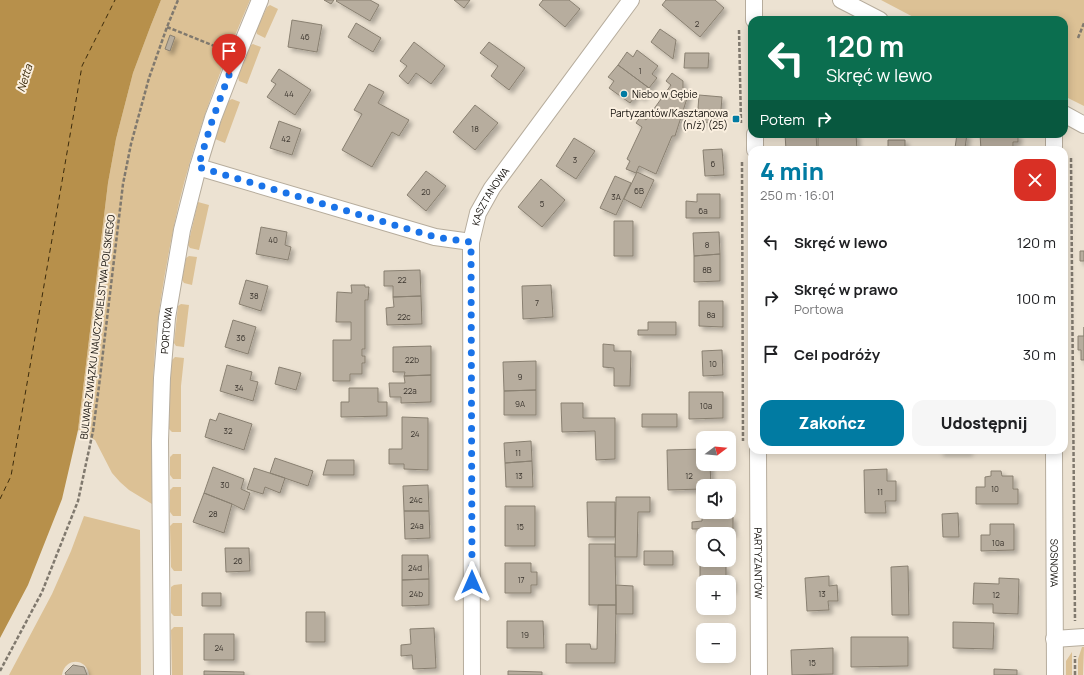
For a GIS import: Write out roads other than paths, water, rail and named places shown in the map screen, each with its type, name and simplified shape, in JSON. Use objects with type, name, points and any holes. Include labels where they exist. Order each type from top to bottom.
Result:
[{"type":"street","name":"PORTOWA","points":[[162,675],[160,441],[164,348],[167,318],[182,230],[198,167],[213,118],[260,0]]},
{"type":"street","name":"KASZTANOWA","points":[[472,675],[471,242],[478,212],[492,188],[631,0]]},
{"type":"street","points":[[754,0],[754,16]]},
{"type":"street","points":[[841,0],[872,16]]},
{"type":"street","points":[[1068,116],[1084,125]]},
{"type":"street","points":[[198,167],[435,237],[471,242]]},
{"type":"street","name":"PARTYZANTÓW","points":[[750,454],[759,675]]},
{"type":"street","name":"SOSNOWA","points":[[1054,454],[1055,675]]},
{"type":"street","points":[[1054,638],[1080,638]]},
{"type":"water","name":"Netta","points":[[0,0],[161,0],[133,73],[116,139],[108,183],[78,430],[62,499],[28,585],[0,638]]},
{"type":"place","name":"Niebo w Gębie","points":[[624,94]]},
{"type":"place","name":"Partyzantów/Kasztanowa (n/ż) (25)","points":[[736,119]]}]
